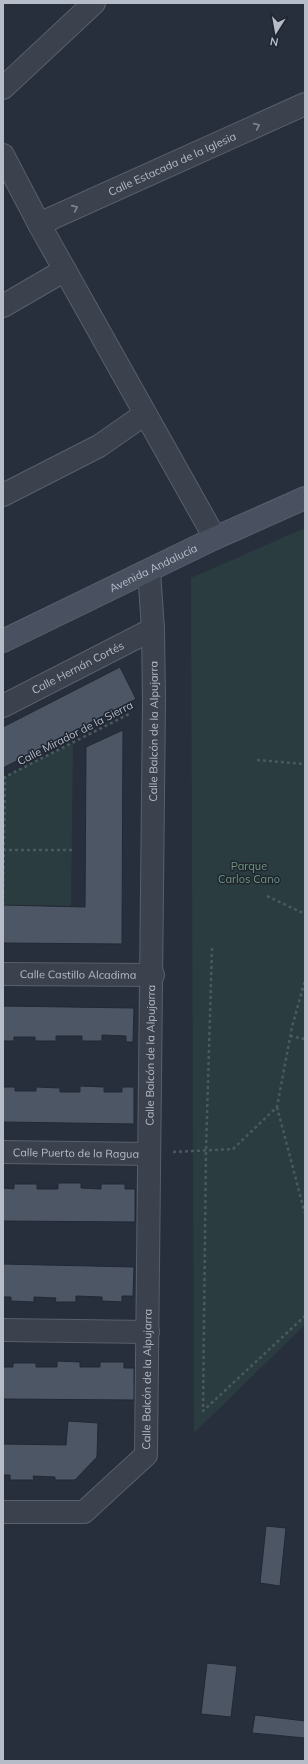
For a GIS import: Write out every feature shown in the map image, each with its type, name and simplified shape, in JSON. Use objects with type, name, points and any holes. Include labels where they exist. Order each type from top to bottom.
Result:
[{"type":"main road","name":"Avenida Andalucía","points":[[3,640],[215,538],[305,498]]},
{"type":"street","points":[[3,88],[94,3]]},
{"type":"street","name":"Calle Estacada de la Iglesia","points":[[39,224],[305,104]]},
{"type":"street","points":[[3,155],[39,224],[215,538]]},
{"type":"street","points":[[3,306],[65,270]]},
{"type":"street","points":[[3,495],[99,446],[145,414]]},
{"type":"street","name":"Calle Balcón de la Alpujarra","points":[[3,1512],[84,1512],[146,1455],[148,1154],[153,975],[154,701],[153,629],[149,571]]},
{"type":"street","name":"Calle Hernán Cortés","points":[[3,706],[153,629]]},
{"type":"street","name":"Calle Castillo Alcadima","points":[[3,974],[153,975]]},
{"type":"street","name":"Calle Puerto de la Ragua","points":[[3,1152],[148,1154]]},
{"type":"street","points":[[3,1330],[148,1332]]},
{"type":"path","name":"Calle Mirador de la Sierra","points":[[4,778],[154,701]]},
{"type":"path","points":[[257,760],[305,764]]},
{"type":"path","points":[[3,905],[4,778]]},
{"type":"path","points":[[4,850],[72,850]]},
{"type":"path","points":[[266,896],[305,914]]},
{"type":"path","points":[[212,948],[206,1150],[203,1411],[305,1316]]},
{"type":"path","points":[[305,980],[290,1036],[277,1107],[305,1214]]},
{"type":"path","points":[[290,1036],[305,1039]]},
{"type":"path","points":[[148,1154],[233,1148],[277,1107]]},
{"type":"green space","name":"Parque Carlos Cano","points":[[305,528],[305,1325],[194,1433],[191,578]]},
{"type":"green space","points":[[73,743],[71,906],[3,905],[3,778]]},
{"type":"building","points":[[120,667],[136,699],[3,768],[3,727]]},
{"type":"building","points":[[123,730],[122,944],[3,943],[3,905],[85,907],[86,747]]},
{"type":"building","points":[[3,1006],[134,1008],[133,1042],[126,1042],[126,1036],[102,1035],[102,1041],[82,1041],[82,1036],[56,1036],[56,1041],[35,1041],[35,1037],[14,1037],[14,1041],[3,1041]]},
{"type":"building","points":[[80,1086],[104,1087],[104,1092],[122,1092],[122,1087],[134,1087],[134,1124],[3,1122],[3,1087],[15,1087],[15,1091],[36,1091],[36,1087],[60,1088],[60,1092],[80,1092]]},
{"type":"building","points":[[58,1183],[81,1183],[81,1188],[101,1189],[101,1184],[125,1184],[125,1189],[135,1189],[135,1222],[3,1221],[3,1188],[14,1189],[14,1184],[37,1184],[37,1189],[58,1189]]},
{"type":"building","points":[[3,1264],[134,1267],[133,1296],[122,1296],[122,1302],[102,1301],[102,1297],[76,1296],[76,1302],[55,1302],[56,1298],[34,1297],[34,1302],[11,1301],[11,1297],[3,1297]]},
{"type":"building","points":[[57,1361],[80,1362],[80,1367],[100,1367],[100,1362],[124,1362],[124,1368],[134,1368],[134,1400],[3,1399],[3,1367],[13,1367],[13,1363],[36,1363],[36,1367],[57,1367]]},
{"type":"building","points":[[68,1421],[98,1423],[97,1457],[75,1480],[55,1480],[55,1477],[33,1476],[34,1480],[10,1480],[10,1475],[3,1475],[3,1444],[66,1445]]},
{"type":"building","points":[[266,1526],[286,1528],[280,1586],[260,1583]]},
{"type":"building","points":[[207,1663],[237,1666],[231,1717],[201,1714]]},
{"type":"building","points":[[255,1715],[305,1721],[305,1738],[252,1733]]}]
